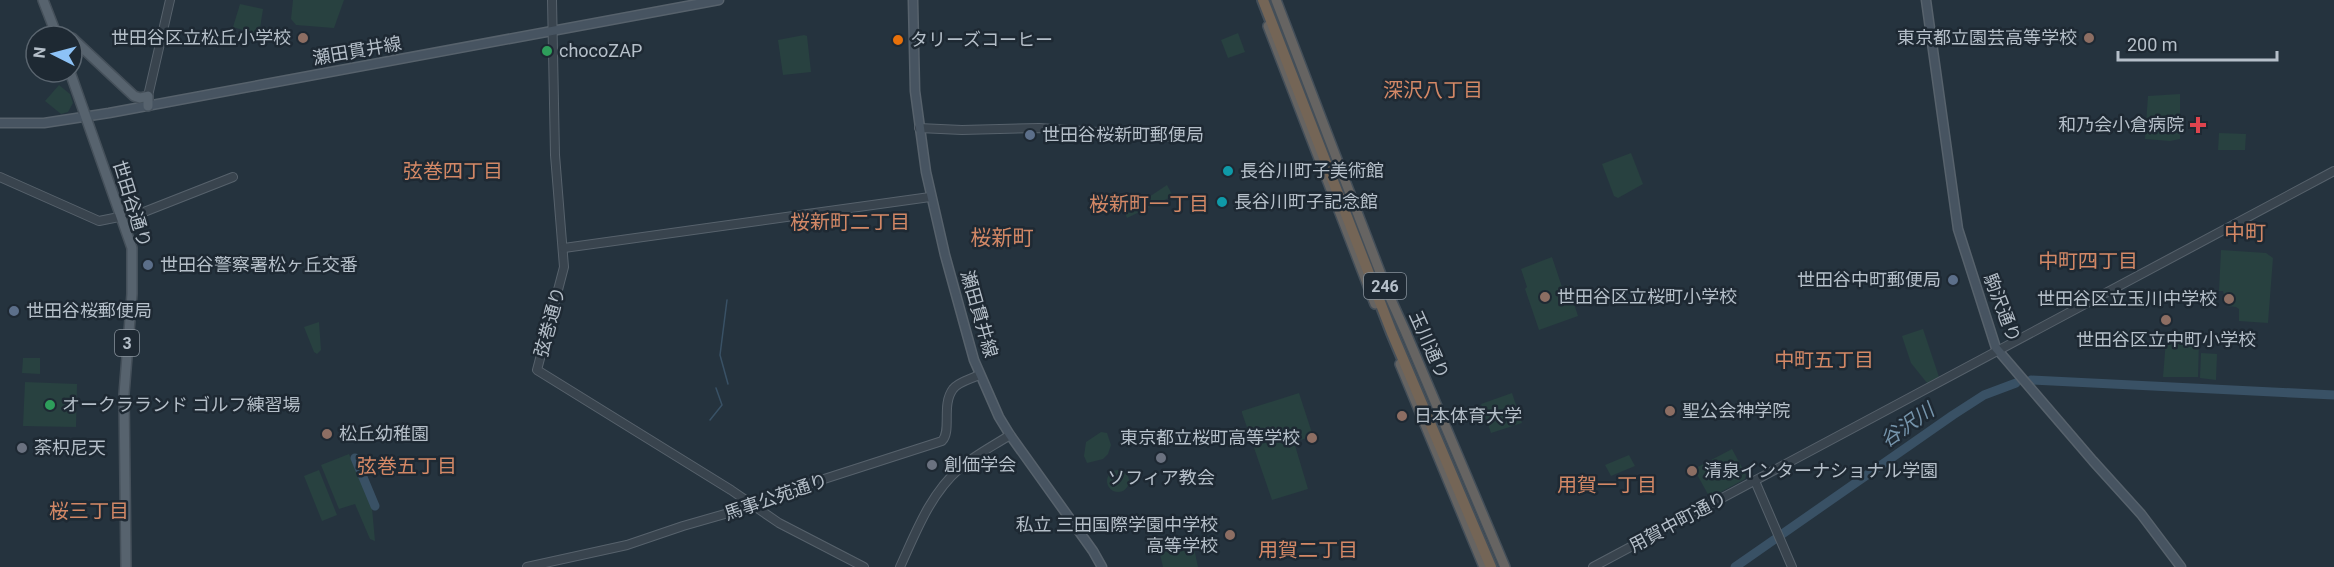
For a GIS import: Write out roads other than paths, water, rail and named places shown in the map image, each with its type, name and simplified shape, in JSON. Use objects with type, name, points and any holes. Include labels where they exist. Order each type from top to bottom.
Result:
[{"type":"highway","name":"玉川通り","points":[[1261,0],[1365,279],[1484,567]]},
{"type":"highway","points":[[1261,0],[1379,302],[1491,567]]},
{"type":"highway","points":[[1270,0],[1377,279],[1498,567]]},
{"type":"highway","name":"玉川通り","points":[[1276,0],[1383,282],[1504,567]]},
{"type":"main road","points":[[43,0],[52,24]]},
{"type":"main road","name":"瀬田貫井線","points":[[0,123],[44,123],[86,117],[148,101],[719,0]]},
{"type":"main road","name":"瀬田貫井線","points":[[914,0],[915,91],[930,197],[979,375],[1010,435],[1102,567]]},
{"type":"main road","name":"駒沢通り","points":[[1926,0],[1958,229],[1974,284],[1998,350],[2141,514],[2181,567]]},
{"type":"main road","points":[[84,50],[136,98],[148,101]]},
{"type":"main road","name":"世田谷通り","points":[[74,84],[130,241],[132,263],[124,394],[126,567]]},
{"type":"street","points":[[148,101],[170,0]]},
{"type":"street","name":"弦巻通り","points":[[552,0],[555,155],[564,267],[537,370],[779,523],[864,567]]},
{"type":"street","points":[[919,128],[962,130],[1039,128],[1170,137]]},
{"type":"street","name":"用賀中町通り","points":[[1593,567],[2334,171]]},
{"type":"street","points":[[0,177],[97,220],[144,212],[233,177]]},
{"type":"street","points":[[564,248],[930,197]]},
{"type":"street","name":"馬事公苑通り","points":[[527,567],[618,547],[753,506],[790,490],[942,441],[945,439],[946,407],[951,392],[958,385],[979,375]]},
{"type":"street","points":[[900,567],[929,507],[946,482],[968,462],[1010,435]]},
{"type":"street","points":[[1755,481],[1792,567]]},
{"type":"waterway","points":[[727,300],[720,355],[728,384]]},
{"type":"waterway","name":"谷沢川","points":[[2031,380],[2334,395]]},
{"type":"waterway","name":"谷沢川","points":[[1735,567],[1953,415],[1984,395],[2016,383]]},
{"type":"waterway","points":[[710,420],[722,405],[716,388]]},
{"type":"waterway","points":[[355,458],[375,506]]},
{"type":"place","name":"世田谷区立松丘小学校","points":[[303,38]]},
{"type":"place","name":"東京都立園芸高等学校","points":[[2089,38]]},
{"type":"place","name":"タリーズコーヒー","points":[[898,40]]},
{"type":"place","name":"chocoZAP","points":[[547,51]]},
{"type":"place","name":"和乃会小倉病院","points":[[2198,125]]},
{"type":"place","name":"世田谷桜新町郵便局","points":[[1030,135]]},
{"type":"place","name":"長谷川町子美術館","points":[[1228,171]]},
{"type":"place","name":"長谷川町子記念館","points":[[1222,202]]},
{"type":"place","name":"世田谷警察署松ヶ丘交番","points":[[148,265]]},
{"type":"place","name":"世田谷中町郵便局","points":[[1953,280]]},
{"type":"place","name":"世田谷区立桜町小学校","points":[[1545,297]]},
{"type":"place","name":"世田谷区立玉川中学校","points":[[2229,299]]},
{"type":"place","name":"世田谷桜郵便局","points":[[14,311]]},
{"type":"place","name":"世田谷区立中町小学校","points":[[2166,320]]},
{"type":"place","name":"オークラランド ゴルフ練習場","points":[[50,405]]},
{"type":"place","name":"聖公会神学院","points":[[1670,411]]},
{"type":"place","name":"日本体育大学","points":[[1402,416]]},
{"type":"place","name":"松丘幼稚園","points":[[327,434]]},
{"type":"place","name":"東京都立桜町高等学校","points":[[1312,438]]},
{"type":"place","name":"荼枳尼天","points":[[22,448]]},
{"type":"place","name":"ソフィア教会","points":[[1161,458]]},
{"type":"place","name":"創価学会","points":[[932,465]]},
{"type":"place","name":"清泉インターナショナル学園","points":[[1692,471]]},
{"type":"place","name":"私立 三田国際学園中学校 高等学校","points":[[1230,535]]},
{"type":"district","name":"深沢八丁目","points":[[1433,90]]},
{"type":"district","name":"弦巻四丁目","points":[[453,171]]},
{"type":"district","name":"桜新町一丁目","points":[[1149,204]]},
{"type":"district","name":"桜新町二丁目","points":[[850,222]]},
{"type":"district","name":"中町","points":[[2245,233]]},
{"type":"district","name":"桜新町","points":[[1002,238]]},
{"type":"district","name":"中町四丁目","points":[[2088,261]]},
{"type":"district","name":"中町五丁目","points":[[1824,360]]},
{"type":"district","name":"弦巻五丁目","points":[[407,466]]},
{"type":"district","name":"用賀一丁目","points":[[1607,485]]},
{"type":"district","name":"桜三丁目","points":[[89,511]]},
{"type":"district","name":"用賀二丁目","points":[[1308,550]]}]
